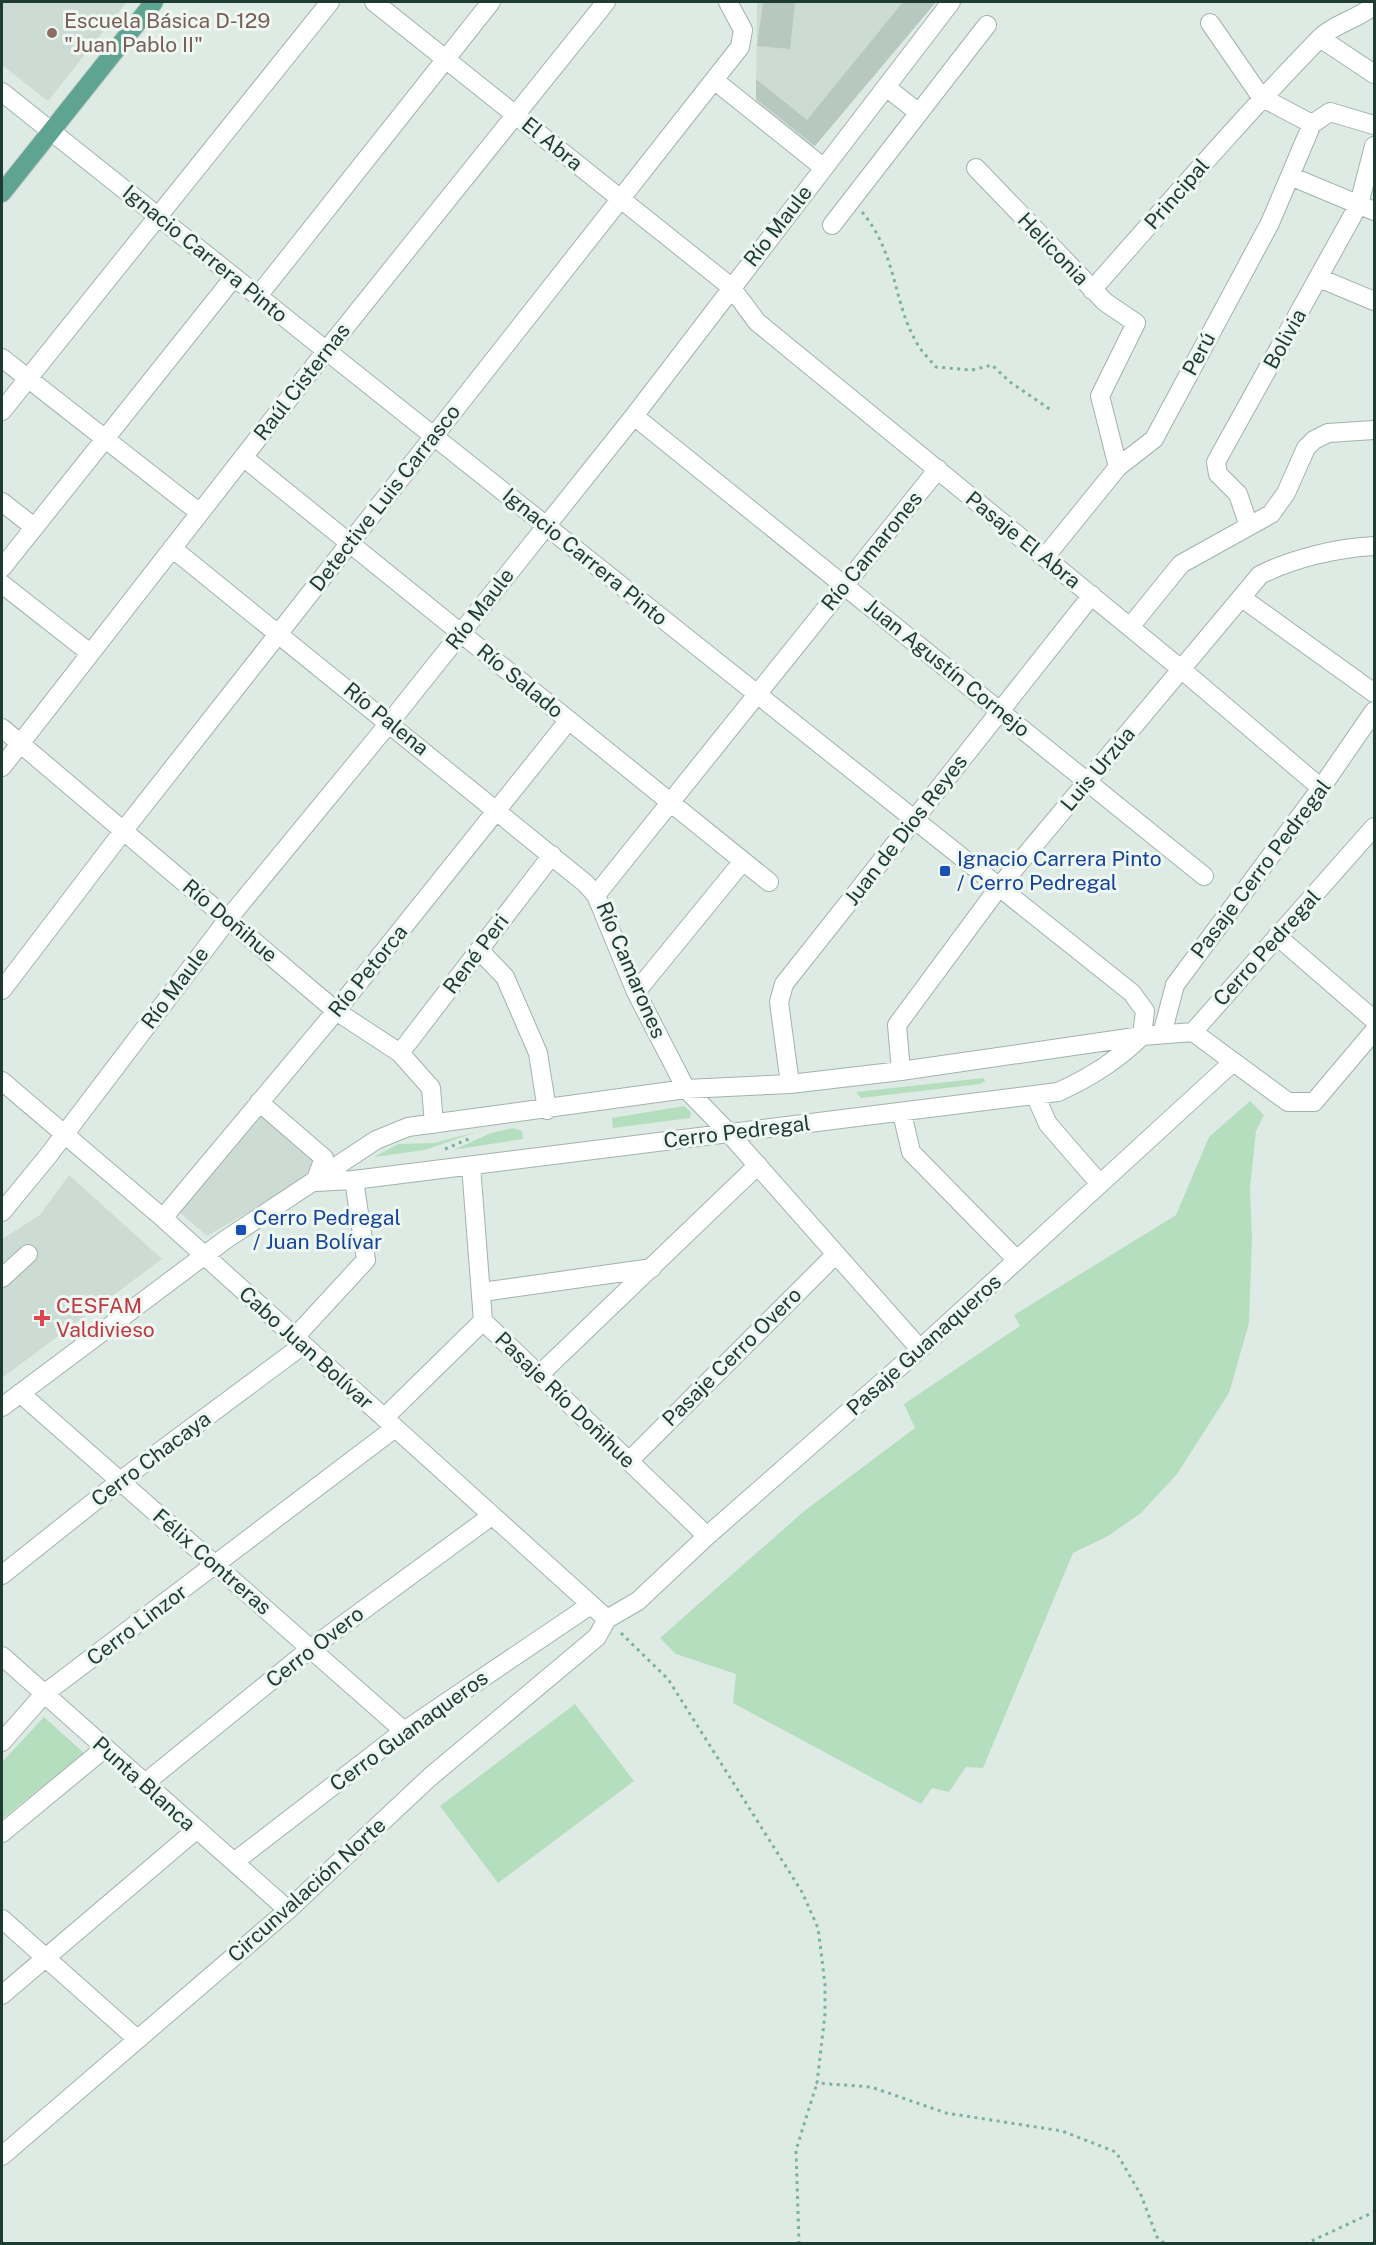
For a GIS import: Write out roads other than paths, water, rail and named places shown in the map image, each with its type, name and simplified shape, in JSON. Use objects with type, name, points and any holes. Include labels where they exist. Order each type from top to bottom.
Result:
[{"type":"main road","points":[[2,193],[154,2]]},
{"type":"street","points":[[2,411],[330,2]]},
{"type":"street","name":"El Abra","points":[[374,2],[731,286]]},
{"type":"street","points":[[258,296],[491,2]]},
{"type":"street","name":"Raúl Cisternas","points":[[2,766],[326,351],[606,2]]},
{"type":"street","name":"Detective Luis Carrasco","points":[[2,990],[124,830],[740,47],[742,30],[728,2]]},
{"type":"street","name":"Río Maule","points":[[2,1212],[63,1136],[228,919],[390,722],[634,416],[731,286],[951,2]]},
{"type":"street","name":"Principal","points":[[1092,290],[1261,97],[1311,51],[1320,38],[1374,5]]},
{"type":"street","points":[[1210,23],[1261,97],[1312,124],[1330,112],[1374,125]]},
{"type":"street","points":[[831,225],[987,25]]},
{"type":"street","points":[[1320,38],[1374,74]]},
{"type":"street","points":[[714,80],[824,168]]},
{"type":"street","points":[[886,87],[919,113]]},
{"type":"street","name":"Ignacio Carrera Pinto","points":[[2,92],[1132,993],[1145,1011],[1142,1036]]},
{"type":"street","name":"Perú","points":[[1045,557],[1118,467],[1154,439],[1270,223],[1312,124]]},
{"type":"street","name":"Bolivia","points":[[1249,526],[1238,494],[1218,474],[1216,462],[1319,278],[1367,207],[1374,146]]},
{"type":"street","name":"Heliconia","points":[[976,168],[1092,290],[1105,302],[1136,323],[1100,396],[1118,467]]},
{"type":"street","points":[[1290,176],[1367,207]]},
{"type":"street","points":[[2,568],[234,277]]},
{"type":"street","points":[[1319,278],[1374,301]]},
{"type":"street","name":"Pasaje El Abra","points":[[731,286],[757,322],[1092,595],[1321,788]]},
{"type":"street","points":[[2,358],[200,513]]},
{"type":"street","name":"Juan Agustín Cornejo","points":[[634,416],[1204,876]]},
{"type":"street","points":[[1130,627],[1180,564],[1271,514],[1286,493],[1306,448],[1314,440],[1328,433],[1374,430]]},
{"type":"street","name":"Río Salado","points":[[243,458],[769,882]]},
{"type":"street","name":"Río Camarones","points":[[920,1349],[728,1132],[686,1089],[636,992],[596,896],[938,470]]},
{"type":"street","points":[[2,502],[34,527]]},
{"type":"street","name":"Luis Urzúa","points":[[901,1071],[897,1025],[999,887],[1260,575],[1274,568],[1350,548],[1374,546]]},
{"type":"street","name":"Río Palena","points":[[172,548],[499,810],[596,896]]},
{"type":"street","points":[[2,584],[90,653]]},
{"type":"street","name":"Juan de Dios Reyes","points":[[790,1084],[780,993],[914,819],[1092,595]]},
{"type":"street","points":[[1242,598],[1374,693]]},
{"type":"street","name":"Pasaje Cerro Pedregal","points":[[1162,1034],[1175,985],[1321,788],[1374,711]]},
{"type":"street","name":"Río Petorca","points":[[162,1218],[336,1011],[569,720]]},
{"type":"street","name":"Río Doñihue","points":[[2,728],[336,1011],[400,1053],[431,1088],[434,1125]]},
{"type":"street","name":"Cerro Pedregal","points":[[2,1407],[203,1256],[376,1140],[408,1127],[547,1110],[686,1089],[790,1084],[901,1071],[1142,1036],[1193,1032],[1373,830]]},
{"type":"street","name":"René Peri","points":[[400,1053],[552,855]]},
{"type":"street","points":[[636,992],[743,861]]},
{"type":"street","points":[[1277,936],[1374,1020]]},
{"type":"street","points":[[479,950],[506,977],[538,1053],[547,1110]]},
{"type":"street","points":[[1193,1032],[1288,1102],[1314,1102],[1374,1031]]},
{"type":"street","name":"Cerro Pedregal","points":[[315,1182],[354,1180],[471,1166],[1058,1092],[1093,1076],[1119,1059],[1142,1036]]},
{"type":"street","name":"Pasaje Guanaqueros","points":[[606,1619],[638,1601],[707,1536],[920,1349],[1233,1062]]},
{"type":"street","name":"Cabo Juan Bolívar","points":[[2,1081],[63,1136],[162,1218],[490,1517],[606,1619]]},
{"type":"street","points":[[1035,1095],[1048,1124],[1100,1184]]},
{"type":"street","points":[[259,1102],[324,1158],[315,1182]]},
{"type":"street","points":[[902,1113],[911,1152],[1017,1260]]},
{"type":"street","name":"Pasaje Río Doñihue","points":[[471,1166],[483,1321],[707,1536]]},
{"type":"street","points":[[539,1375],[758,1166]]},
{"type":"street","name":"Cerro Chacaya","points":[[2,1575],[299,1341],[366,1260],[354,1180]]},
{"type":"street","points":[[2,1278],[27,1254]]},
{"type":"street","name":"Pasaje Cerro Overo","points":[[628,1461],[836,1254]]},
{"type":"street","points":[[482,1292],[652,1268]]},
{"type":"street","name":"Cerro Linzor","points":[[2,1742],[44,1694],[216,1566],[389,1423],[483,1321]]},
{"type":"street","name":"Félix Contreras","points":[[20,1393],[404,1731]]},
{"type":"street","name":"Cerro Overo","points":[[145,1783],[310,1649],[490,1517]]},
{"type":"street","name":"Cerro Guanaqueros","points":[[234,1862],[404,1731],[589,1606]]},
{"type":"street","name":"Circunvalación Norte","points":[[2,2156],[288,1910],[430,1777],[597,1637],[606,1619]]},
{"type":"street","name":"Punta Blanca","points":[[2,1656],[288,1910]]},
{"type":"street","points":[[2,1833],[105,1748]]},
{"type":"street","points":[[2,1995],[196,1830]]},
{"type":"street","points":[[2,1919],[137,2039]]},
{"type":"place","name":"Escuela Básica D-129 \"Juan Pablo II\"","points":[[52,33]]},
{"type":"place","name":"Ignacio Carrera Pinto / Cerro Pedregal","points":[[945,871]]},
{"type":"place","name":"Cerro Pedregal / Juan Bolívar","points":[[241,1230]]},
{"type":"place","name":"CESFAM Valdivieso","points":[[42,1318]]}]
